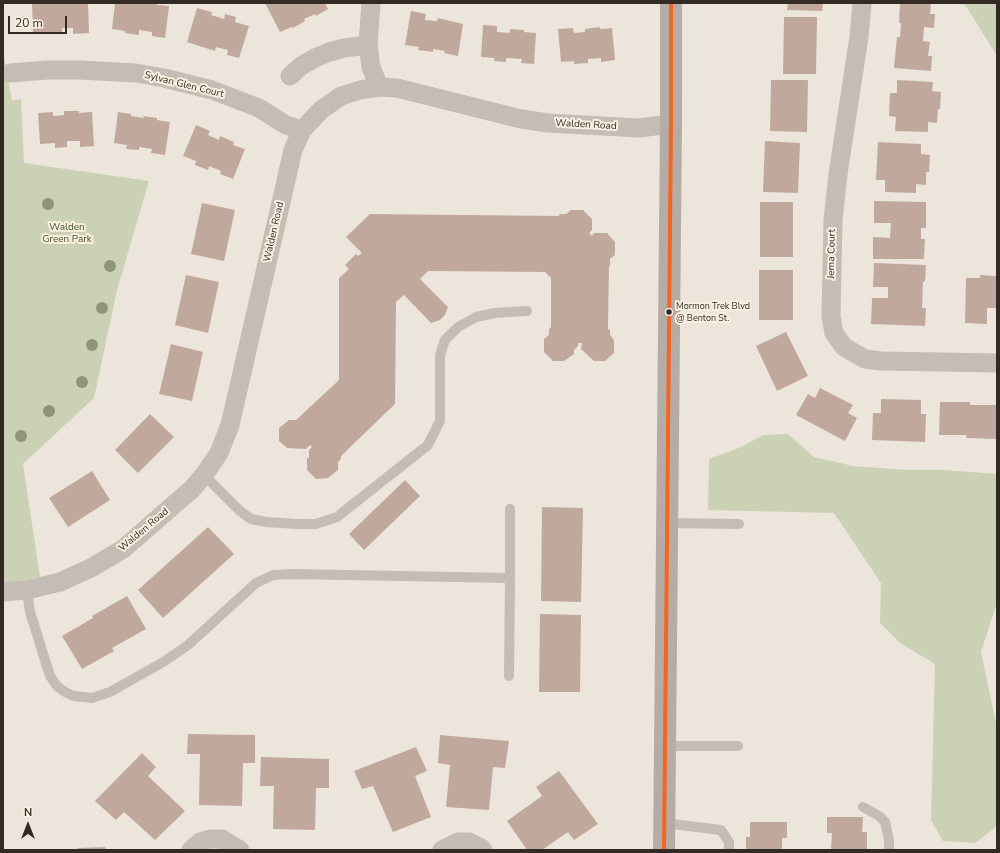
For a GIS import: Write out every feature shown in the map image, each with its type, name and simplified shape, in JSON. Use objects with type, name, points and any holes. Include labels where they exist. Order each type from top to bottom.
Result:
[{"type":"main road","points":[[664,850],[672,124],[671,3]]},
{"type":"street","points":[[371,3],[368,45],[371,68],[379,87]]},
{"type":"street","name":"Jema Court","points":[[862,3],[859,38],[838,174],[833,220],[831,317],[834,334],[844,347],[865,359],[880,361],[997,363]]},
{"type":"street","points":[[290,76],[301,66],[314,58],[329,52],[344,48],[368,45]]},
{"type":"street","name":"Sylvan Glen Court","points":[[10,73],[48,70],[79,70],[136,73],[164,78],[212,90],[259,108],[286,125],[302,130]]},
{"type":"street","name":"Walden Road","points":[[3,592],[27,590],[60,582],[91,568],[123,549],[192,490],[204,476],[219,453],[230,425],[293,150],[302,130],[321,110],[341,96],[360,90],[379,87],[397,88],[521,119],[548,123],[639,128],[672,124]]},
{"type":"street","points":[[192,850],[200,842],[210,839],[222,839],[240,850]]},
{"type":"street","points":[[442,850],[458,842],[469,842],[483,850]]},
{"type":"lane","points":[[204,476],[239,510],[251,519],[274,522],[316,524],[337,517],[428,445],[440,421],[440,355],[445,340],[458,327],[476,318],[495,313],[527,311]]},
{"type":"lane","points":[[509,676],[510,509]]},
{"type":"lane","points":[[667,523],[739,524]]},
{"type":"lane","points":[[27,590],[30,612],[50,676],[57,686],[65,692],[74,696],[92,698],[110,692],[165,661],[188,646],[256,583],[273,575],[291,574],[510,578]]},
{"type":"lane","points":[[665,746],[738,746]]},
{"type":"lane","points":[[863,807],[879,816],[885,822],[889,840],[889,850]]},
{"type":"lane","points":[[664,823],[721,830],[729,842],[729,850]]},
{"type":"green space","points":[[964,3],[997,3],[997,56]]},
{"type":"green space","name":"Walden Green Park","points":[[3,51],[12,101],[21,99],[24,163],[149,181],[117,290],[94,398],[23,464],[40,577],[21,582],[3,582]]},
{"type":"green space","points":[[788,434],[814,457],[853,466],[997,474],[997,602],[981,652],[997,728],[997,826],[975,843],[943,841],[931,820],[935,664],[900,643],[880,623],[881,583],[834,513],[708,510],[709,459],[741,447],[763,435]]},
{"type":"building","points":[[32,3],[88,3],[89,33],[73,34],[73,28],[62,28],[62,33],[33,32]]},
{"type":"building","points":[[115,3],[157,3],[157,5],[169,6],[165,38],[152,36],[152,32],[139,30],[139,35],[112,29]]},
{"type":"building","points":[[265,3],[325,3],[328,9],[316,16],[315,14],[304,19],[305,21],[293,28],[292,27],[280,32]]},
{"type":"building","points":[[788,3],[823,3],[822,11],[787,10]]},
{"type":"building","points":[[900,3],[931,3],[930,14],[935,14],[934,28],[924,27],[923,41],[930,42],[928,56],[932,56],[931,71],[894,68],[897,37],[900,37]]},
{"type":"building","points":[[197,8],[212,12],[211,15],[224,19],[225,14],[236,17],[235,22],[249,26],[239,58],[227,55],[228,50],[216,47],[215,51],[187,42]]},
{"type":"building","points":[[411,11],[426,14],[425,20],[437,21],[438,18],[463,24],[458,56],[444,53],[445,51],[433,49],[433,52],[418,50],[419,47],[405,45]]},
{"type":"building","points":[[784,17],[817,17],[816,74],[783,74]]},
{"type":"building","points":[[483,25],[497,26],[497,32],[510,33],[510,29],[536,33],[534,64],[521,63],[522,59],[506,58],[506,62],[494,61],[495,58],[481,57]]},
{"type":"building","points":[[599,27],[601,29],[612,28],[615,60],[601,62],[601,58],[588,59],[588,63],[574,64],[574,61],[561,62],[558,29],[573,28],[574,33],[585,32],[585,29]]},
{"type":"building","points":[[771,80],[808,80],[807,132],[770,131]]},
{"type":"building","points":[[897,80],[933,82],[932,91],[941,92],[937,123],[928,122],[928,132],[895,131],[896,117],[889,116],[890,93],[897,93]]},
{"type":"building","points":[[64,111],[79,111],[79,113],[92,112],[94,146],[80,147],[80,141],[67,141],[67,147],[55,148],[55,143],[40,144],[38,113],[53,112],[53,116],[64,115]]},
{"type":"building","points":[[118,112],[144,118],[143,116],[157,118],[157,120],[170,122],[165,155],[151,153],[152,149],[139,147],[139,150],[126,149],[127,145],[114,143]]},
{"type":"building","points":[[196,125],[210,131],[208,135],[219,140],[220,136],[234,142],[233,145],[245,149],[233,179],[220,174],[221,171],[209,166],[208,170],[195,165],[196,161],[183,156]]},
{"type":"building","points":[[765,141],[800,143],[798,193],[763,192]]},
{"type":"building","points":[[878,142],[921,144],[921,154],[930,155],[929,172],[926,172],[926,185],[916,184],[916,193],[885,192],[885,180],[876,180]]},
{"type":"building","points":[[874,201],[926,202],[926,228],[921,228],[921,239],[925,239],[924,259],[873,259],[873,237],[890,238],[891,223],[874,223]]},
{"type":"building","points":[[760,202],[793,202],[793,257],[760,257]]},
{"type":"building","points":[[202,203],[235,210],[224,261],[191,254]]},
{"type":"building","points":[[571,210],[583,210],[592,219],[592,230],[589,233],[592,236],[594,233],[607,233],[615,242],[615,255],[610,259],[609,267],[608,324],[610,335],[614,340],[614,353],[605,361],[594,361],[581,349],[582,343],[578,343],[578,346],[574,350],[574,354],[564,361],[553,361],[544,352],[544,339],[549,335],[549,329],[551,327],[551,278],[545,272],[428,271],[420,279],[448,307],[445,315],[440,320],[431,323],[404,295],[396,302],[395,404],[341,456],[341,459],[338,462],[338,470],[328,478],[316,479],[307,470],[307,458],[309,458],[309,450],[312,447],[310,445],[306,449],[287,448],[279,441],[279,428],[289,420],[296,420],[339,380],[339,278],[349,269],[345,265],[356,254],[358,256],[362,253],[346,237],[370,214],[559,216],[560,214],[566,214]]},
{"type":"building","points":[[874,263],[926,265],[925,281],[923,282],[922,308],[926,308],[925,326],[871,324],[872,298],[888,298],[888,287],[873,287]]},
{"type":"building","points":[[759,270],[793,270],[793,320],[759,320]]},
{"type":"building","points":[[186,275],[219,282],[208,333],[175,325]]},
{"type":"building","points":[[980,275],[997,276],[997,308],[987,308],[987,324],[965,323],[966,278],[980,278]]},
{"type":"building","points":[[786,332],[808,376],[777,391],[756,346]]},
{"type":"building","points":[[171,344],[203,352],[192,401],[159,394]]},
{"type":"building","points":[[820,388],[853,405],[848,413],[857,418],[845,441],[796,415],[808,394],[815,398]]},
{"type":"building","points":[[881,399],[921,400],[921,414],[926,414],[925,442],[872,440],[873,413],[881,413]]},
{"type":"building","points":[[940,402],[970,402],[970,405],[997,405],[997,439],[967,438],[966,435],[939,435]]},
{"type":"building","points":[[150,414],[174,437],[138,473],[115,450]]},
{"type":"building","points":[[92,471],[110,500],[68,527],[49,498]]},
{"type":"building","points":[[405,480],[420,496],[364,550],[349,534]]},
{"type":"building","points":[[542,507],[583,508],[581,602],[541,601]]},
{"type":"building","points":[[208,527],[234,554],[163,618],[138,590]]},
{"type":"building","points":[[127,596],[146,629],[112,648],[114,651],[82,669],[62,636],[93,618],[92,616]]},
{"type":"building","points":[[540,614],[581,615],[580,692],[539,692]]},
{"type":"building","points":[[188,734],[255,735],[255,763],[243,763],[242,806],[199,805],[200,754],[187,754]]},
{"type":"building","points":[[440,735],[509,741],[505,768],[493,767],[489,810],[446,807],[450,765],[438,763]]},
{"type":"building","points":[[416,747],[427,771],[415,776],[431,817],[393,832],[373,786],[362,789],[354,771]]},
{"type":"building","points":[[142,753],[156,767],[148,776],[185,811],[155,840],[124,812],[116,820],[95,801]]},
{"type":"building","points":[[261,757],[329,759],[329,788],[316,788],[315,830],[273,829],[274,786],[260,786]]},
{"type":"building","points":[[559,771],[598,824],[574,840],[568,832],[542,850],[527,850],[507,821],[542,796],[536,787]]},
{"type":"building","points":[[827,817],[863,817],[862,832],[867,832],[867,850],[831,850],[832,833],[827,833]]},
{"type":"building","points":[[750,822],[787,822],[787,838],[782,838],[782,850],[746,850],[746,837],[750,837]]},
{"type":"building","points":[[105,847],[106,850],[78,850],[78,848]]},
{"type":"transit line","points":[[664,850],[671,3]]},
{"type":"place","name":"Mormon Trek Blvd @ Benton St.","points":[[669,312]]}]
